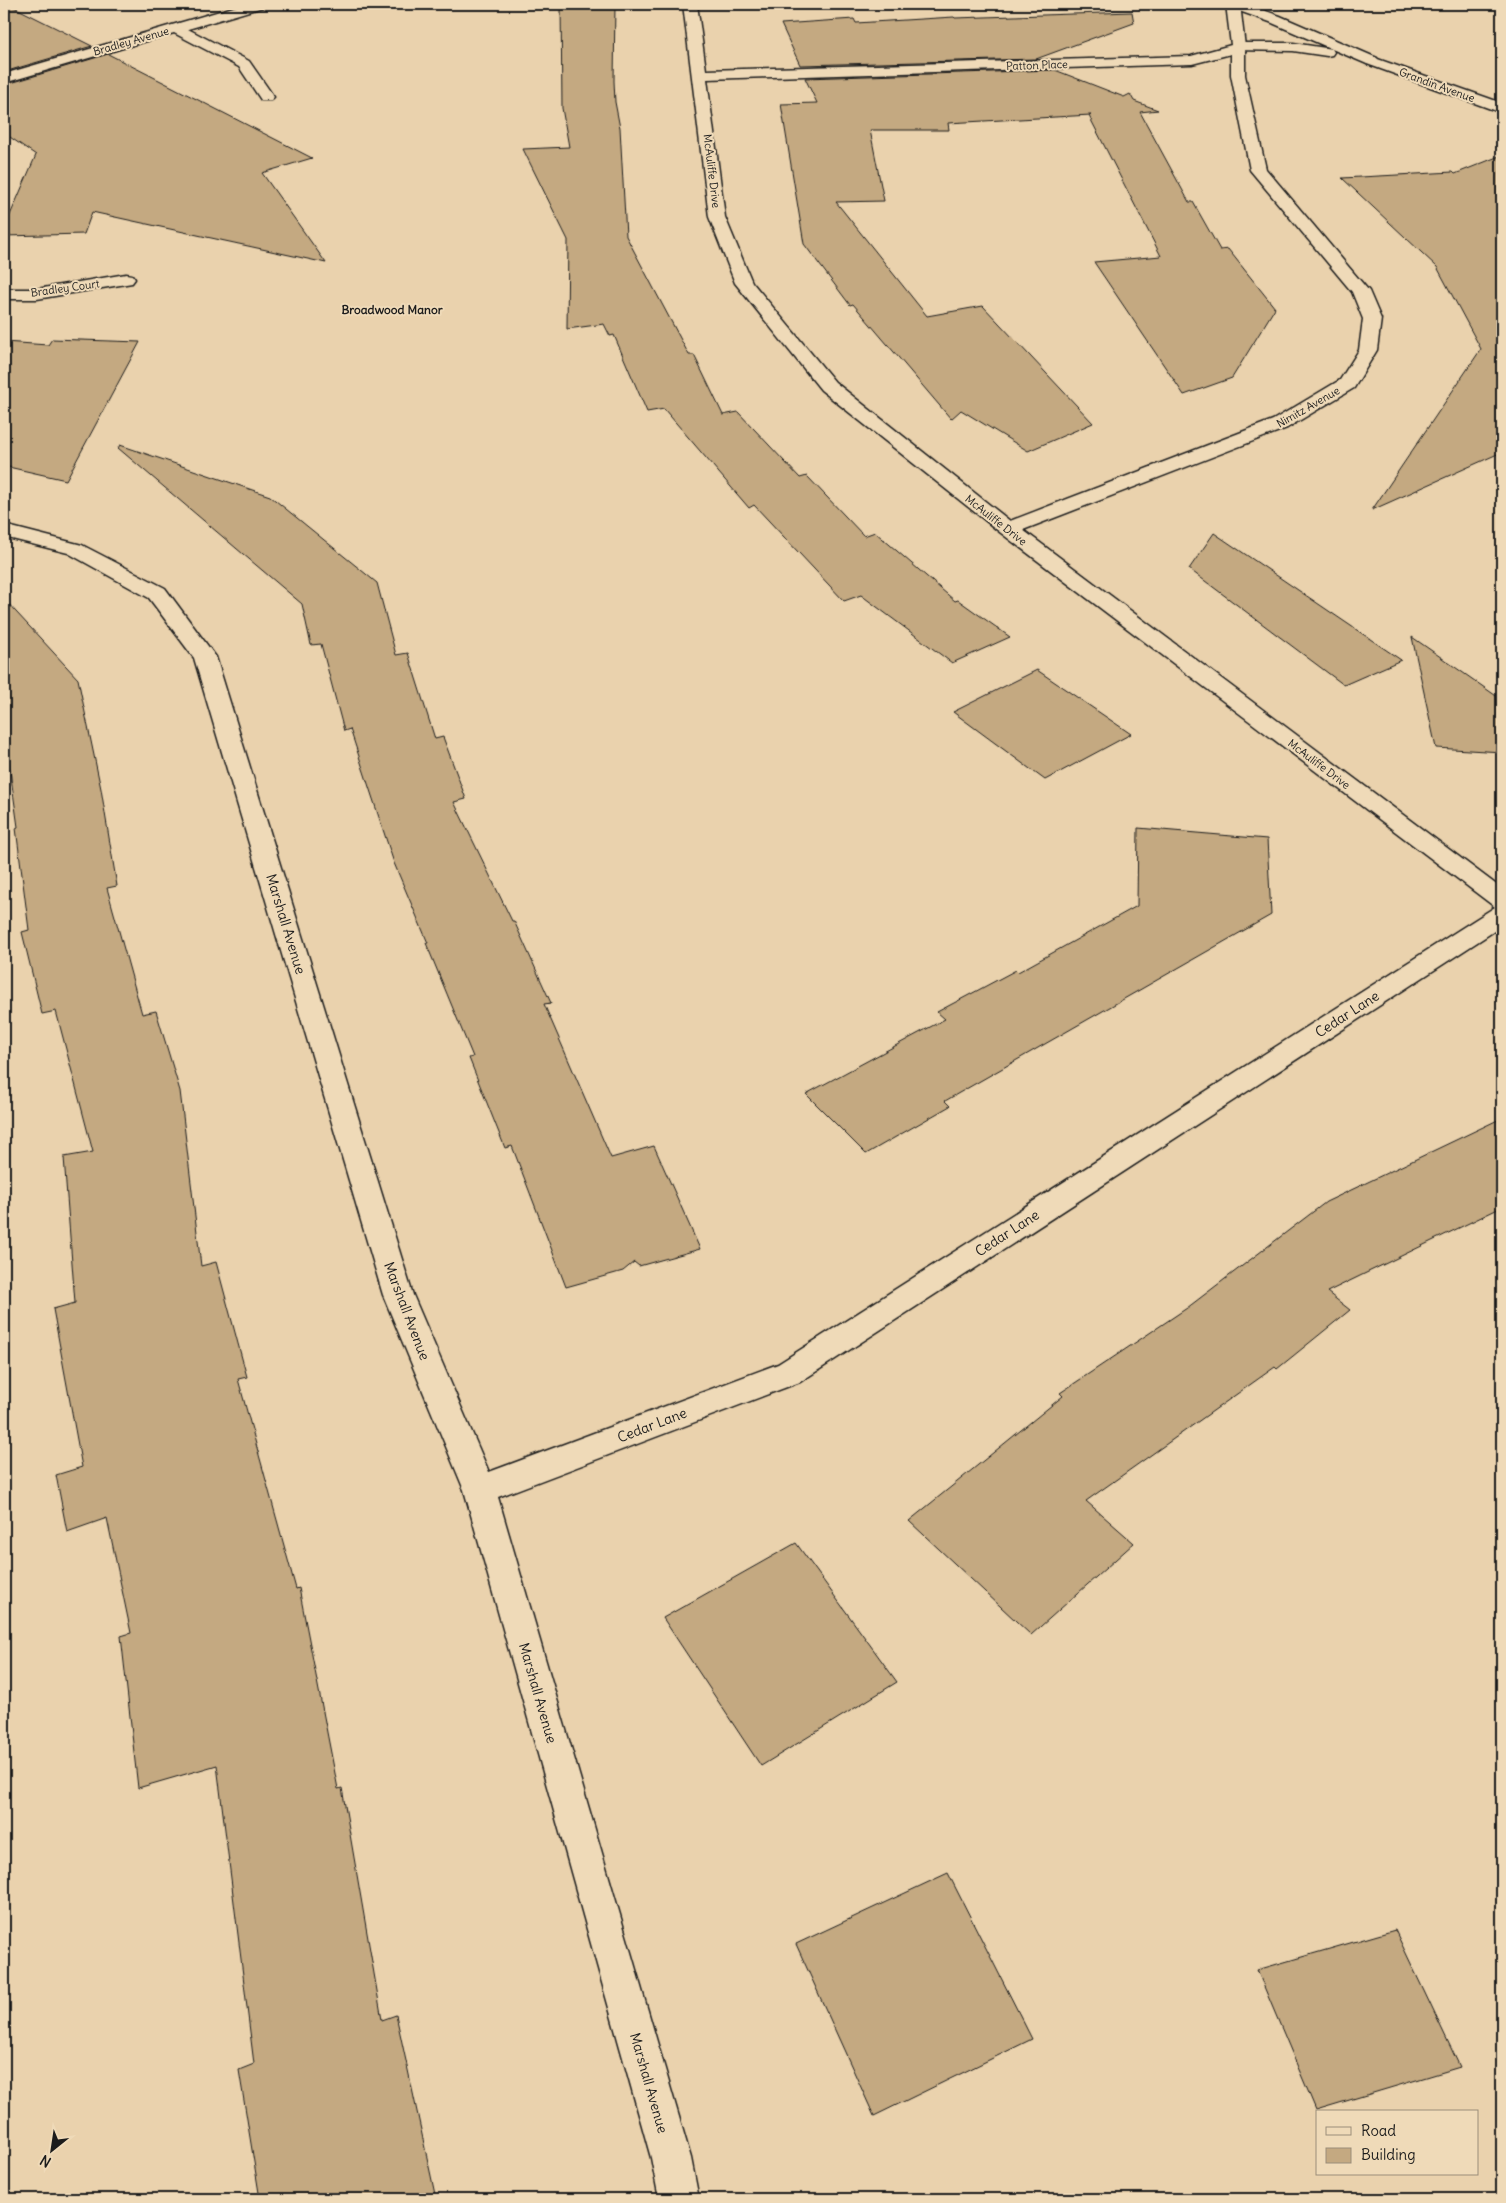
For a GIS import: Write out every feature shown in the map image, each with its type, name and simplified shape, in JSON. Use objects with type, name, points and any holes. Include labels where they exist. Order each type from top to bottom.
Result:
[{"type":"street","name":"Bradley Avenue","points":[[4,79],[258,4]]},
{"type":"street","name":"McAuliffe Drive","points":[[690,4],[717,217],[744,283],[828,386],[1008,529],[1502,901]]},
{"type":"street","points":[[1233,4],[1275,19],[1372,61]]},
{"type":"street","name":"Nimitz Avenue","points":[[1008,529],[1280,424],[1347,384],[1368,350],[1372,319],[1360,291],[1258,170],[1238,75],[1238,47],[1233,4]]},
{"type":"street","points":[[175,28],[244,64],[266,97]]},
{"type":"street","name":"Patton Place","points":[[700,75],[1192,60],[1238,47],[1293,47],[1372,61]]},
{"type":"street","name":"Grandin Avenue","points":[[1372,61],[1502,108]]},
{"type":"street","name":"Bradley Court","points":[[4,294],[37,294],[126,279]]},
{"type":"street","name":"Marshall Avenue","points":[[4,531],[75,549],[157,593],[205,657],[398,1295],[480,1490],[668,2149],[679,2199]]},
{"type":"street","name":"Cedar Lane","points":[[480,1490],[789,1373],[1502,914]]},
{"type":"building","points":[[4,4],[8,4],[92,46],[4,72]]},
{"type":"building","points":[[561,4],[615,4],[614,81],[615,102],[620,128],[626,236],[689,355],[694,355],[723,415],[738,412],[800,478],[807,476],[864,536],[875,532],[955,601],[958,600],[1010,637],[952,663],[861,595],[844,601],[754,505],[749,508],[664,409],[647,412],[614,335],[610,336],[604,324],[567,329],[568,240],[523,149],[569,147],[562,108]]},
{"type":"building","points":[[1132,12],[1134,23],[1036,59],[800,65],[781,24],[854,19],[856,23],[954,17]]},
{"type":"building","points":[[108,54],[312,158],[262,173],[326,263],[92,212],[84,234],[4,236],[4,229],[36,155],[4,133],[4,85]]},
{"type":"building","points":[[1055,70],[1124,97],[1130,94],[1134,101],[1158,110],[1140,112],[1189,202],[1193,202],[1220,250],[1228,249],[1275,308],[1232,378],[1184,395],[1094,262],[1161,256],[1089,116],[1091,115],[948,123],[949,130],[870,130],[884,201],[836,202],[927,316],[983,306],[1093,423],[1028,451],[961,410],[951,419],[853,304],[850,305],[804,244],[781,104],[817,103],[805,78]]},
{"type":"building","points":[[1502,155],[1502,452],[1372,510],[1481,349],[1437,267],[1342,178],[1453,172],[1455,174]]},
{"type":"building","points":[[52,339],[140,342],[66,480],[4,466],[4,342],[48,345]]},
{"type":"building","points":[[120,445],[270,496],[377,583],[396,655],[408,653],[435,739],[443,737],[466,799],[454,802],[512,921],[514,921],[551,1003],[544,1004],[611,1158],[654,1146],[700,1249],[639,1266],[634,1262],[623,1271],[566,1287],[512,1146],[505,1148],[469,1058],[473,1057],[394,863],[350,729],[344,731],[321,644],[311,645],[302,604],[118,448]]},
{"type":"building","points":[[1214,533],[1401,660],[1344,685],[1189,569]]},
{"type":"building","points":[[4,599],[78,679],[101,789],[117,886],[107,888],[142,1014],[156,1011],[180,1091],[201,1266],[216,1262],[247,1377],[238,1379],[296,1589],[299,1588],[338,1789],[342,1788],[382,2020],[396,2015],[436,2199],[260,2199],[239,2070],[254,2064],[217,1765],[138,1788],[121,1636],[131,1633],[107,1518],[67,1532],[56,1475],[82,1467],[53,1309],[75,1303],[64,1157],[93,1152],[56,1011],[42,1014],[22,932],[29,930],[16,828],[18,827],[4,728]]},
{"type":"building","points":[[1412,637],[1502,700],[1502,752],[1436,748]]},
{"type":"building","points":[[1037,670],[1131,734],[1045,780],[953,712]]},
{"type":"building","points":[[1138,828],[1267,839],[1271,915],[945,1101],[950,1106],[866,1154],[806,1094],[945,1019],[937,1012],[1016,970],[1018,972],[1137,906]]},
{"type":"building","points":[[1502,1118],[1502,1207],[1327,1292],[1350,1310],[1277,1369],[1275,1367],[1086,1501],[1134,1543],[1031,1635],[909,1521],[1063,1396],[1060,1393],[1187,1308],[1326,1202]]},
{"type":"building","points":[[796,1543],[897,1682],[761,1766],[663,1618]]},
{"type":"building","points":[[948,1873],[1032,2039],[874,2116],[796,1944]]},
{"type":"building","points":[[1395,1930],[1460,2067],[1316,2110],[1257,1970]]},
{"type":"district","name":"Broadwood Manor","points":[[392,309]]}]
